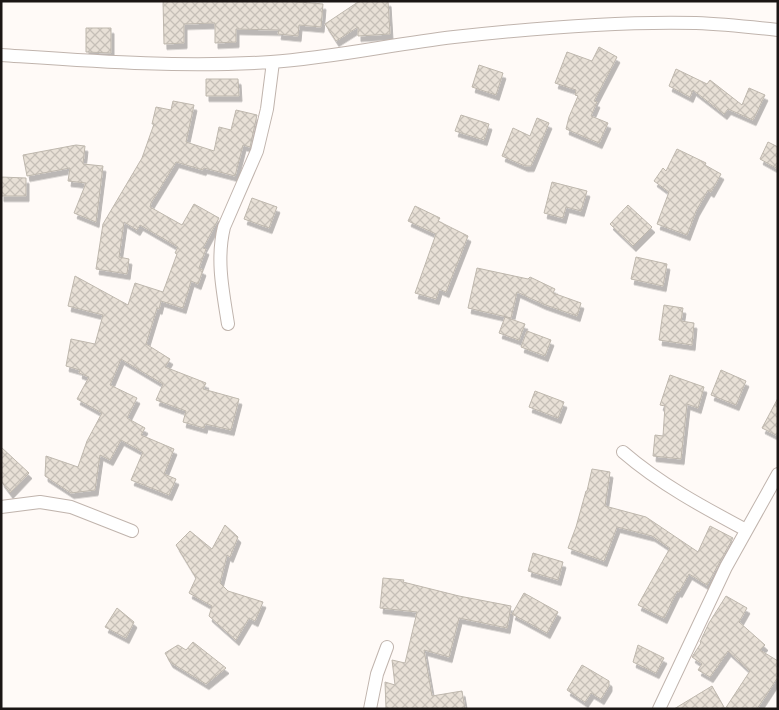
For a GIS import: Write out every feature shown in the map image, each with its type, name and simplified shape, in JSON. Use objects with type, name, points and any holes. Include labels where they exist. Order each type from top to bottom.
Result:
[{"type":"street","points":[[1,55],[143,64],[204,65],[273,62],[452,38],[599,24],[698,23],[778,30]]},
{"type":"street","points":[[228,324],[220,271],[221,240],[224,227],[257,150],[267,109],[273,62]]},
{"type":"street","points":[[623,452],[646,471],[703,508],[746,530]]},
{"type":"street","points":[[659,709],[726,566],[778,474]]},
{"type":"street","points":[[1,507],[40,502],[71,507],[132,531]]},
{"type":"street","points":[[370,709],[377,674],[387,647]]},
{"type":"building","points":[[163,1],[287,1],[323,4],[321,27],[299,25],[298,36],[278,34],[279,30],[236,29],[236,42],[215,43],[215,23],[184,24],[184,43],[164,44]]},
{"type":"building","points":[[388,1],[390,34],[358,36],[358,27],[336,41],[325,24],[358,2]]},
{"type":"building","points":[[86,28],[111,28],[111,53],[86,52]]},
{"type":"building","points":[[599,47],[617,57],[594,101],[597,102],[591,116],[608,123],[599,143],[566,129],[578,96],[575,95],[576,90],[555,83],[567,52],[592,61]]},
{"type":"building","points":[[479,65],[503,73],[496,95],[472,87]]},
{"type":"building","points":[[676,69],[707,84],[710,80],[742,105],[749,88],[765,95],[753,120],[728,109],[724,114],[693,90],[690,97],[669,86]]},
{"type":"building","points":[[206,79],[238,79],[239,96],[206,96]]},
{"type":"building","points":[[173,101],[194,105],[186,142],[214,151],[219,127],[231,130],[236,110],[257,115],[250,147],[243,145],[235,176],[204,168],[203,170],[176,162],[150,207],[182,225],[194,204],[219,218],[203,248],[206,249],[199,268],[203,270],[198,284],[191,281],[183,308],[161,301],[146,344],[170,359],[165,367],[206,383],[203,389],[239,399],[231,430],[205,424],[204,428],[183,422],[186,411],[156,400],[163,384],[121,359],[110,385],[137,398],[127,418],[145,428],[141,435],[174,449],[164,474],[176,479],[169,495],[131,480],[143,452],[121,440],[110,460],[100,455],[95,490],[71,493],[45,476],[46,456],[78,467],[87,441],[102,413],[77,399],[89,377],[79,373],[80,370],[66,366],[71,339],[95,344],[103,315],[68,306],[75,276],[128,305],[135,283],[163,292],[178,247],[140,225],[137,230],[124,222],[119,257],[129,259],[127,274],[96,269],[103,224],[142,158],[154,124],[152,124],[156,107],[171,110]]},
{"type":"building","points":[[461,115],[489,124],[484,140],[455,131]]},
{"type":"building","points":[[537,118],[549,123],[531,166],[525,166],[502,156],[513,128],[530,136]]},
{"type":"building","points":[[768,142],[778,147],[778,169],[760,159]]},
{"type":"building","points":[[76,145],[85,146],[83,164],[103,166],[96,222],[74,213],[86,183],[68,181],[70,168],[27,176],[23,155]]},
{"type":"building","points":[[677,149],[706,163],[705,165],[721,174],[711,192],[708,190],[696,211],[687,235],[657,224],[669,192],[654,181],[663,168],[666,171]]},
{"type":"building","points":[[1,177],[26,178],[26,196],[1,196]]},
{"type":"building","points":[[552,182],[587,191],[581,211],[566,207],[563,218],[544,213]]},
{"type":"building","points":[[252,198],[277,207],[269,228],[244,219]]},
{"type":"building","points":[[628,205],[652,227],[633,246],[610,224]]},
{"type":"building","points":[[415,206],[440,218],[438,221],[468,236],[446,292],[439,289],[436,299],[415,293],[436,234],[408,221]]},
{"type":"building","points":[[636,257],[667,264],[663,286],[631,279]]},
{"type":"building","points":[[477,268],[528,279],[530,277],[555,289],[553,293],[581,303],[577,316],[517,292],[511,318],[468,308]]},
{"type":"building","points":[[664,305],[683,308],[681,321],[694,323],[692,345],[659,340]]},
{"type":"building","points":[[505,317],[525,324],[519,340],[499,333]]},
{"type":"building","points":[[527,331],[551,340],[545,356],[521,347]]},
{"type":"building","points":[[721,370],[746,381],[736,405],[711,395]]},
{"type":"building","points":[[670,375],[704,387],[698,408],[687,404],[681,459],[653,456],[655,435],[663,436],[665,406],[660,405]]},
{"type":"building","points":[[535,391],[564,402],[558,418],[529,407]]},
{"type":"building","points":[[778,398],[778,436],[762,428]]},
{"type":"building","points":[[1,447],[29,473],[10,493],[1,481]]},
{"type":"building","points":[[592,469],[610,472],[605,506],[646,517],[698,552],[710,526],[733,538],[707,585],[689,574],[679,592],[677,591],[664,618],[638,605],[670,548],[652,536],[617,527],[604,561],[568,548],[587,491]]},
{"type":"building","points":[[225,525],[238,537],[230,557],[227,555],[220,583],[228,591],[263,602],[255,621],[249,618],[236,640],[209,616],[212,606],[189,593],[196,578],[176,545],[190,531],[212,549]]},
{"type":"building","points":[[533,553],[563,562],[558,580],[528,571]]},
{"type":"building","points":[[383,578],[404,580],[403,582],[459,596],[511,606],[507,628],[459,618],[449,657],[424,650],[432,696],[462,691],[465,709],[386,709],[385,682],[395,685],[392,660],[405,663],[417,612],[380,608]]},
{"type":"building","points":[[524,593],[558,612],[547,633],[512,614]]},
{"type":"building","points":[[726,596],[747,608],[739,622],[765,645],[760,650],[778,661],[778,677],[757,709],[725,709],[750,671],[728,651],[710,677],[698,670],[702,664],[692,657],[701,643],[709,623]]},
{"type":"building","points":[[117,608],[134,622],[126,638],[105,627]]},
{"type":"building","points":[[193,642],[226,668],[206,684],[170,662],[165,653],[178,645],[186,650]]},
{"type":"building","points":[[638,645],[664,658],[656,673],[633,662]]},
{"type":"building","points":[[582,665],[609,681],[609,686],[601,699],[591,693],[585,702],[567,690]]},
{"type":"building","points":[[712,686],[725,709],[674,709]]}]
